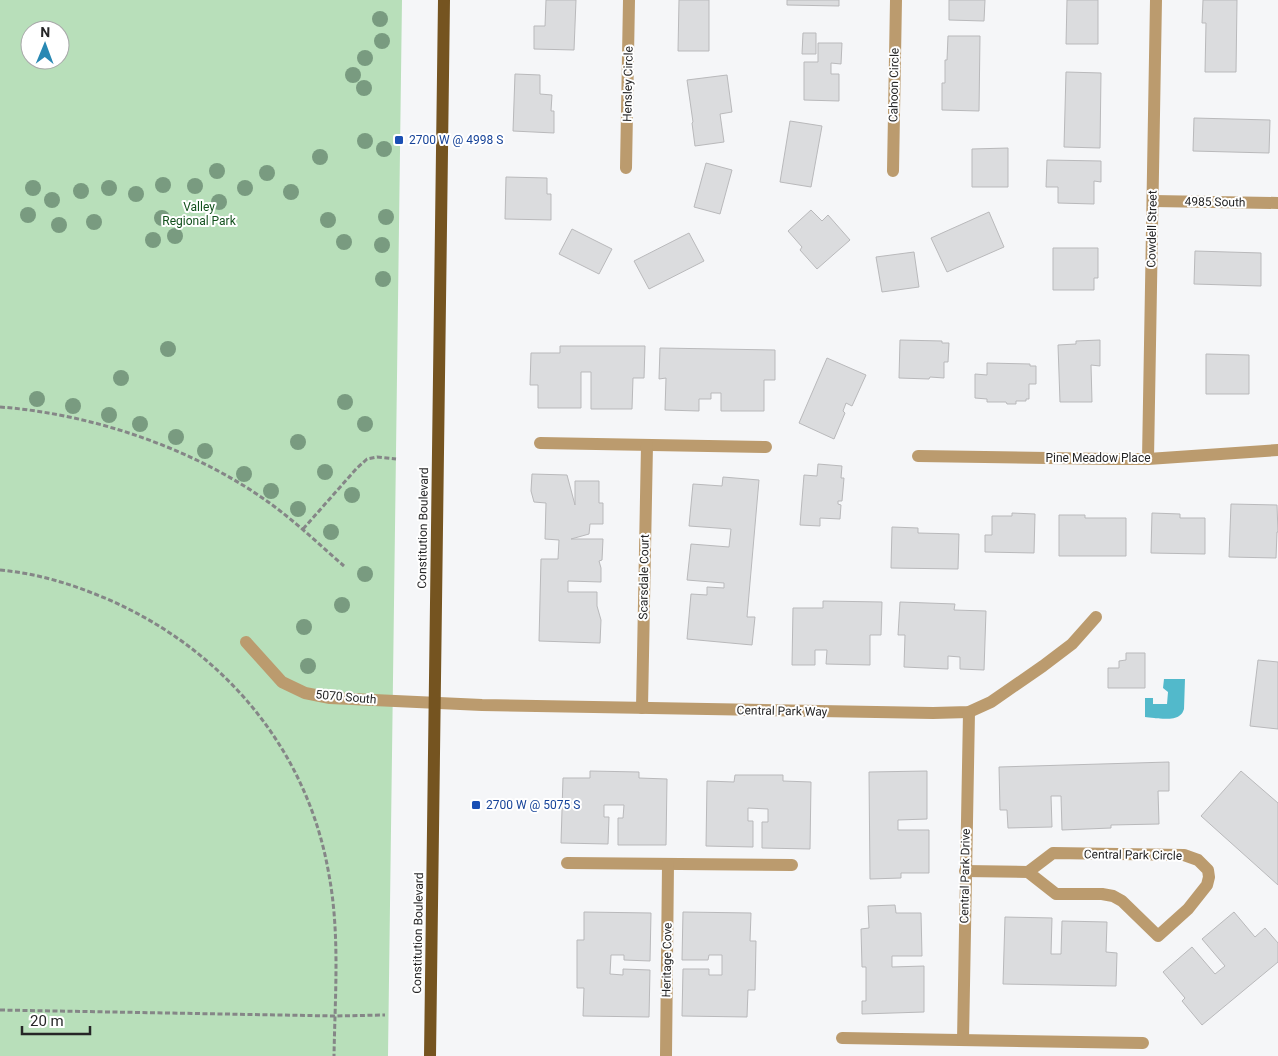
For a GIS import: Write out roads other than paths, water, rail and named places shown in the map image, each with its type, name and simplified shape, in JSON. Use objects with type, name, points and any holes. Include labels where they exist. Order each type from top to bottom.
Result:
[{"type":"main road","name":"Constitution Boulevard","points":[[430,1056],[444,0]]},
{"type":"street","name":"Hensley Circle","points":[[626,168],[629,0]]},
{"type":"street","name":"Cahoon Circle","points":[[892,171],[896,0]]},
{"type":"street","name":"Cowdell Street","points":[[1148,458],[1156,0]]},
{"type":"street","name":"4985 South","points":[[1153,201],[1278,203]]},
{"type":"street","points":[[540,444],[766,447]]},
{"type":"street","name":"Scarsdale Court","points":[[642,708],[646,445]]},
{"type":"street","name":"Pine Meadow Place","points":[[918,456],[1111,459],[1278,450]]},
{"type":"street","name":"Central Park Way","points":[[435,703],[482,706],[969,712],[991,702],[1043,666],[1072,644],[1096,617]]},
{"type":"street","name":"5070 South","points":[[246,642],[282,682],[304,693],[330,698],[435,703]]},
{"type":"street","name":"Central Park Drive","points":[[963,1040],[969,712]]},
{"type":"street","name":"Central Park Circle","points":[[1054,853],[1184,855],[1198,860],[1208,870],[1209,878],[1207,885],[1188,909],[1158,936],[1122,901],[1113,896],[1102,894],[1056,894],[1028,872],[1054,853]]},
{"type":"street","points":[[566,862],[792,865]]},
{"type":"street","name":"Heritage Cove","points":[[666,1056],[668,864]]},
{"type":"street","points":[[965,871],[1028,872]]},
{"type":"street","points":[[842,1038],[1143,1043]]},
{"type":"water","points":[[1164,679],[1185,679],[1183,712],[1176,718],[1145,717],[1145,698],[1153,698],[1153,704],[1167,704],[1168,692],[1163,688]]},
{"type":"place","name":"2700 W @ 4998 S","points":[[399,140]]},
{"type":"place","name":"2700 W @ 5075 S","points":[[476,805]]},
{"type":"park label","name":"Valley Regional Park","points":[[199,214]]}]
